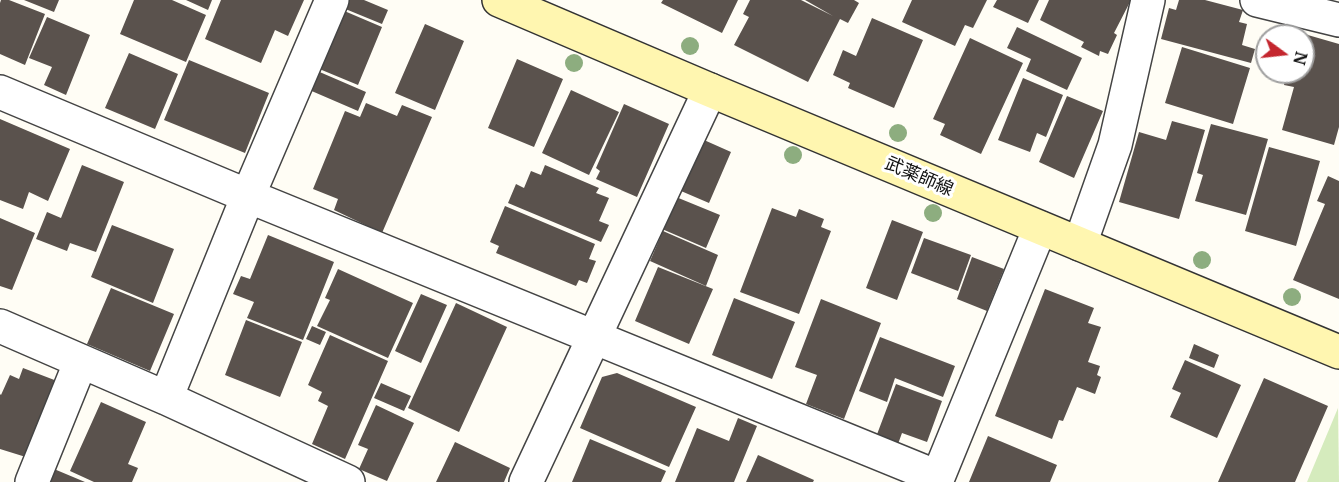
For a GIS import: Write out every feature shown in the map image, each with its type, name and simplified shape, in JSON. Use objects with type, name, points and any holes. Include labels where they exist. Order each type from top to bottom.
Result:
[{"type":"street","points":[[166,398],[248,196],[332,0]]},
{"type":"street","points":[[1080,244],[1115,145],[1148,0]]},
{"type":"street","points":[[1257,0],[1339,20]]},
{"type":"street","name":"武薬師線","points":[[512,3],[710,90],[1339,352]]},
{"type":"street","points":[[526,482],[710,90]]},
{"type":"street","points":[[0,92],[937,480],[1040,228]]},
{"type":"street","points":[[0,326],[166,398],[348,482]]},
{"type":"street","points":[[32,482],[81,361]]},
{"type":"green space","points":[[1338,408],[1339,482],[1307,482]]},
{"type":"building","points":[[1,0],[9,0],[45,14],[25,65],[0,54]]},
{"type":"building","points":[[24,0],[59,0],[54,12]]},
{"type":"building","points":[[134,0],[172,0],[206,15],[186,62],[120,34]]},
{"type":"building","points":[[186,0],[212,0],[208,10]]},
{"type":"building","points":[[221,0],[304,0],[288,36],[275,30],[261,63],[205,39]]},
{"type":"building","points":[[347,0],[364,0],[388,10],[382,24],[343,8]]},
{"type":"building","points":[[663,0],[738,0],[722,33],[661,3]]},
{"type":"building","points":[[750,0],[801,0],[833,16],[805,0],[854,0],[859,3],[848,23],[840,19],[808,82],[734,45],[749,17],[743,14]]},
{"type":"building","points":[[912,0],[987,0],[973,28],[965,25],[955,46],[902,22]]},
{"type":"building","points":[[997,0],[1039,0],[1028,23],[993,7]]},
{"type":"building","points":[[1049,0],[1131,0],[1114,33],[1117,35],[1108,54],[1100,51],[1099,56],[1081,47],[1084,42],[1040,20]]},
{"type":"building","points":[[1179,0],[1205,0],[1243,10],[1239,22],[1247,24],[1242,45],[1255,49],[1251,63],[1161,39],[1169,8],[1176,10]]},
{"type":"building","points":[[342,10],[382,27],[358,85],[317,68]]},
{"type":"building","points":[[47,17],[90,35],[66,95],[44,85],[52,67],[29,58]]},
{"type":"building","points":[[872,18],[923,40],[894,108],[848,88],[850,83],[833,75],[843,50],[856,56]]},
{"type":"building","points":[[425,24],[464,41],[435,110],[395,93]]},
{"type":"building","points":[[1017,27],[1082,58],[1067,90],[1026,71],[1031,59],[1007,48]]},
{"type":"building","points":[[1315,37],[1339,44],[1339,127],[1334,145],[1282,130],[1294,87],[1284,85],[1315,84]]},
{"type":"building","points":[[970,38],[1023,63],[981,154],[940,135],[945,124],[933,119]]},
{"type":"building","points":[[1182,47],[1250,68],[1233,124],[1165,103]]},
{"type":"building","points":[[129,53],[178,74],[155,129],[105,108]]},
{"type":"building","points":[[517,59],[563,79],[534,147],[488,128]]},
{"type":"building","points":[[189,60],[269,93],[245,153],[164,120]]},
{"type":"building","points":[[315,70],[366,92],[358,111],[307,89]]},
{"type":"building","points":[[1023,78],[1063,95],[1046,137],[1037,133],[1030,152],[998,140]]},
{"type":"building","points":[[571,90],[619,112],[589,175],[542,153]]},
{"type":"building","points":[[1067,96],[1103,111],[1074,178],[1039,162]]},
{"type":"building","points":[[366,103],[397,116],[402,105],[432,117],[382,233],[334,210],[338,199],[313,189],[345,111],[360,117]]},
{"type":"building","points":[[624,104],[669,124],[637,197],[596,179],[600,171],[596,168]]},
{"type":"building","points":[[0,119],[70,149],[48,201],[29,192],[23,209],[0,200]]},
{"type":"building","points":[[1172,121],[1205,130],[1179,219],[1119,202],[1139,132],[1166,140]]},
{"type":"building","points":[[1211,124],[1268,139],[1246,215],[1195,201],[1203,175],[1197,173]]},
{"type":"building","points":[[704,140],[731,152],[709,203],[681,191]]},
{"type":"building","points":[[1269,147],[1320,161],[1296,246],[1245,231]]},
{"type":"building","points":[[82,165],[124,182],[96,252],[70,243],[67,251],[36,239],[47,212],[61,218]]},
{"type":"building","points":[[545,165],[599,188],[596,193],[609,198],[599,221],[609,225],[601,242],[508,203],[516,184],[524,188],[531,171],[541,175]]},
{"type":"building","points":[[1328,176],[1339,181],[1339,299],[1293,280],[1325,204],[1317,201]]},
{"type":"building","points":[[676,197],[720,215],[706,248],[662,229]]},
{"type":"building","points":[[505,206],[595,244],[589,259],[596,261],[587,283],[579,280],[576,286],[496,253],[499,246],[490,242]]},
{"type":"building","points":[[772,208],[796,217],[799,209],[824,219],[821,227],[831,231],[799,314],[740,292]]},
{"type":"building","points":[[0,218],[35,233],[12,290],[0,286]]},
{"type":"building","points":[[892,220],[923,232],[897,300],[866,288]]},
{"type":"building","points":[[112,225],[174,249],[153,303],[91,277]]},
{"type":"building","points":[[663,231],[718,255],[706,286],[650,261]]},
{"type":"building","points":[[268,235],[334,262],[303,340],[247,318],[254,302],[233,294],[241,276],[250,279]]},
{"type":"building","points":[[924,238],[971,255],[958,291],[911,273]]},
{"type":"building","points":[[972,257],[1004,269],[987,311],[957,299]]},
{"type":"building","points":[[658,267],[713,289],[689,344],[635,321]]},
{"type":"building","points":[[338,269],[413,303],[388,358],[317,326],[330,300],[325,298]]},
{"type":"building","points":[[111,288],[174,314],[150,371],[87,344]]},
{"type":"building","points":[[1045,289],[1094,308],[1088,323],[1101,327],[1088,362],[1100,366],[1097,375],[1101,377],[1095,394],[1077,387],[1063,421],[1059,420],[1052,439],[995,416]]},
{"type":"building","points":[[421,294],[447,305],[421,363],[395,351]]},
{"type":"building","points":[[734,298],[795,322],[772,379],[712,355]]},
{"type":"building","points":[[821,299],[881,323],[844,419],[806,404],[817,375],[795,367]]},
{"type":"building","points":[[456,303],[507,327],[459,432],[408,408]]},
{"type":"building","points":[[246,320],[302,342],[280,397],[225,375]]},
{"type":"building","points":[[312,326],[326,332],[320,345],[306,339]]},
{"type":"building","points":[[330,335],[388,361],[345,459],[312,444],[328,406],[318,401],[322,392],[308,385]]},
{"type":"building","points":[[880,337],[955,366],[943,397],[895,378],[887,402],[859,391]]},
{"type":"building","points":[[1194,344],[1219,355],[1214,368],[1189,358]]},
{"type":"building","points":[[1185,360],[1241,385],[1217,438],[1170,417],[1181,393],[1172,389]]},
{"type":"building","points":[[23,368],[57,381],[29,458],[0,449],[0,394],[10,375],[19,379]]},
{"type":"building","points":[[617,373],[696,407],[669,467],[580,428],[602,377]]},
{"type":"building","points":[[1264,378],[1328,406],[1295,482],[1218,482]]},
{"type":"building","points":[[381,383],[411,396],[404,411],[374,398]]},
{"type":"building","points":[[896,384],[942,401],[927,442],[902,433],[898,444],[876,437]]},
{"type":"building","points":[[101,402],[146,422],[128,464],[138,468],[132,482],[94,482],[70,471]]},
{"type":"building","points":[[376,405],[414,423],[387,481],[359,469],[368,449],[358,445]]},
{"type":"building","points":[[738,418],[757,426],[734,482],[675,482],[697,428],[729,441]]},
{"type":"building","points":[[988,436],[1057,465],[1050,482],[969,482]]},
{"type":"building","points":[[590,439],[666,471],[661,482],[572,482]]},
{"type":"building","points":[[455,442],[510,468],[504,482],[436,482]]},
{"type":"building","points":[[758,455],[814,480],[813,482],[746,482]]},
{"type":"building","points":[[54,469],[85,482],[48,482]]}]
